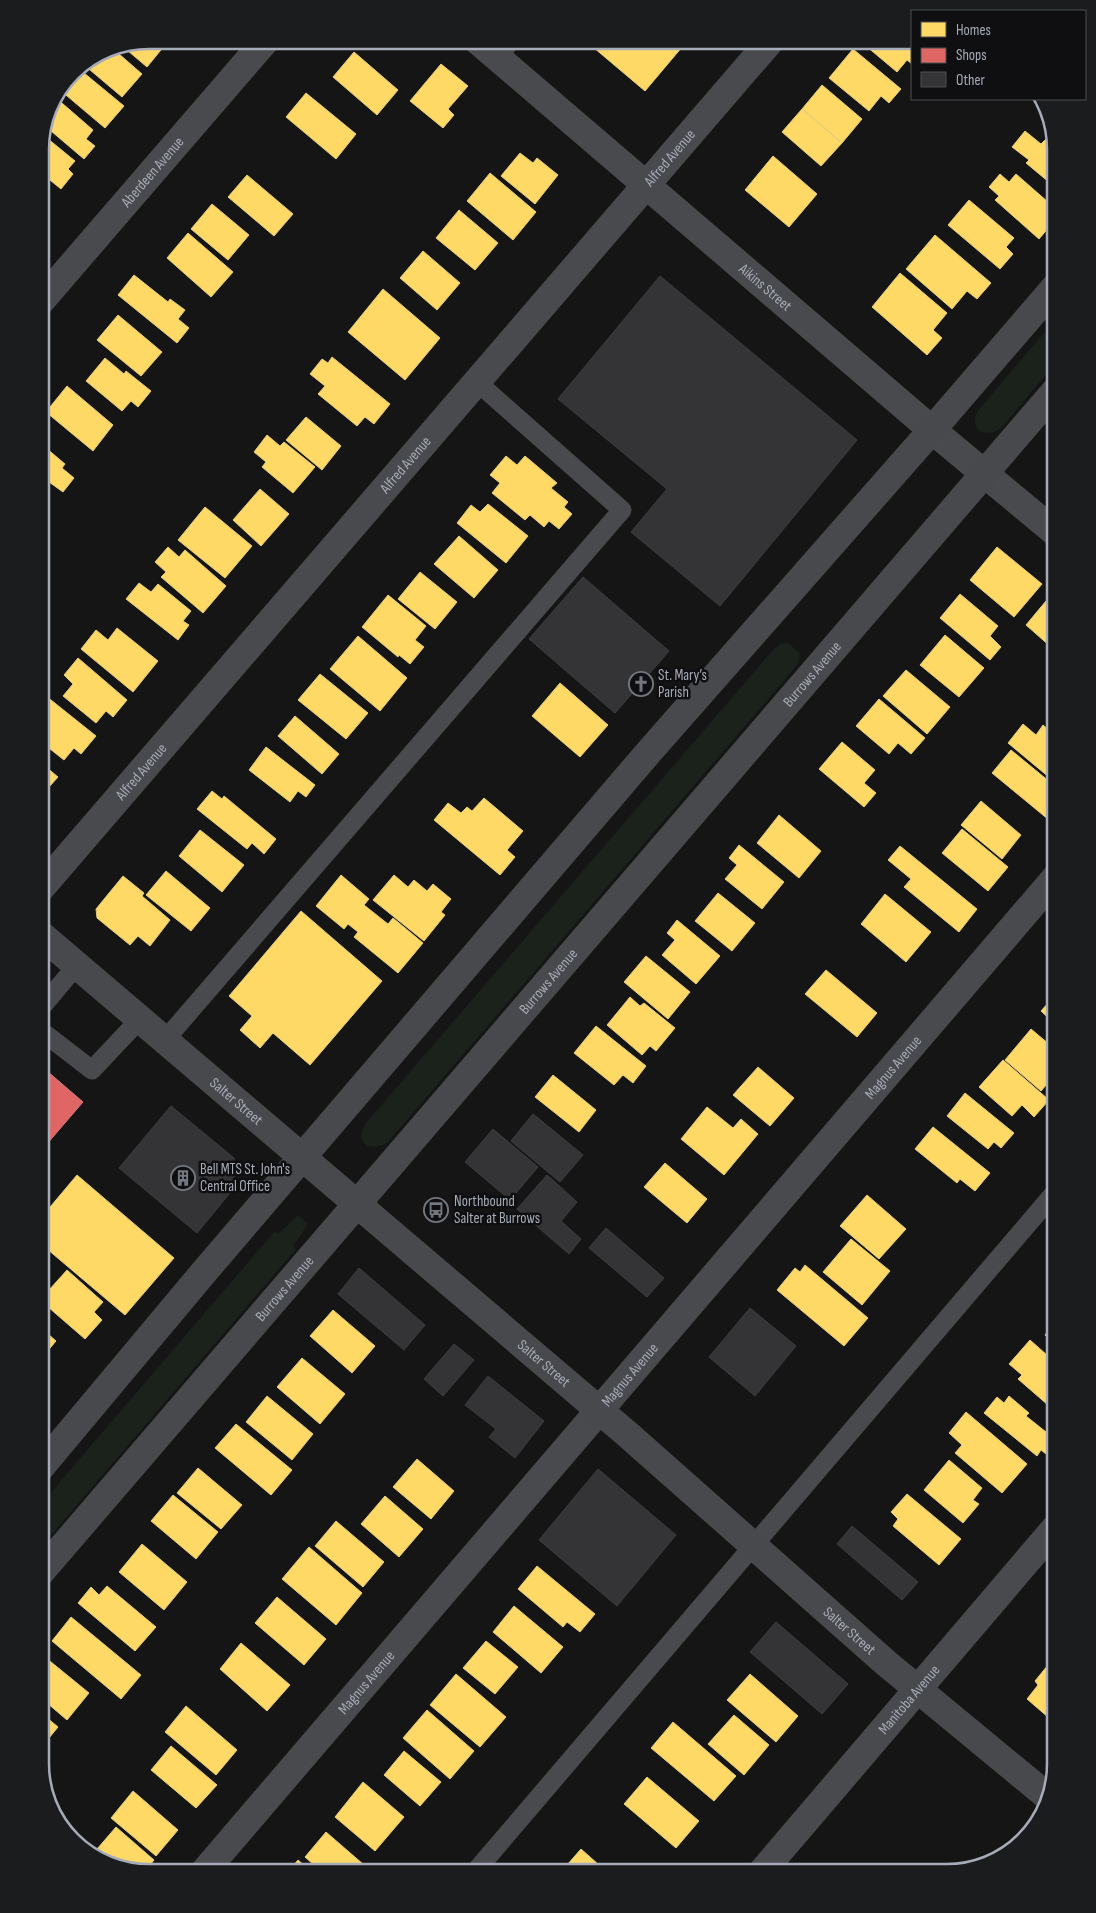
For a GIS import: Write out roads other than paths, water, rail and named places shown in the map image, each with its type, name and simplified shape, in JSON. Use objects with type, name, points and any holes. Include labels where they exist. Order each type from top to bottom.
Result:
[{"type":"street","name":"Aberdeen Avenue","points":[[49,292],[258,49]]},
{"type":"street","name":"Aikins Street","points":[[505,49],[647,186],[932,430],[1047,525]]},
{"type":"street","name":"Alfred Avenue","points":[[49,879],[763,49]]},
{"type":"street","points":[[49,1457],[204,1272],[304,1158],[648,753],[1047,296]]},
{"type":"street","name":"Burrows Avenue","points":[[49,1563],[1047,401]]},
{"type":"street","name":"Magnus Avenue","points":[[212,1864],[1047,887]]},
{"type":"street","name":"Salter Street","points":[[49,942],[599,1410],[918,1689],[1043,1793]]},
{"type":"street","name":"Manitoba Avenue","points":[[769,1864],[1047,1538]]},
{"type":"lane","points":[[164,1040],[622,510],[477,382]]},
{"type":"lane","points":[[49,998],[77,965]]},
{"type":"lane","points":[[49,1037],[92,1070],[140,1020]]},
{"type":"lane","points":[[482,1864],[1047,1202]]},
{"type":"place","name":"St. Mary’s Parish","points":[[641,684]]},
{"type":"place","name":"Bell MTS St. John's Central Office","points":[[183,1178]]},
{"type":"place","name":"Northbound Salter at Burrows","points":[[436,1210]]}]
